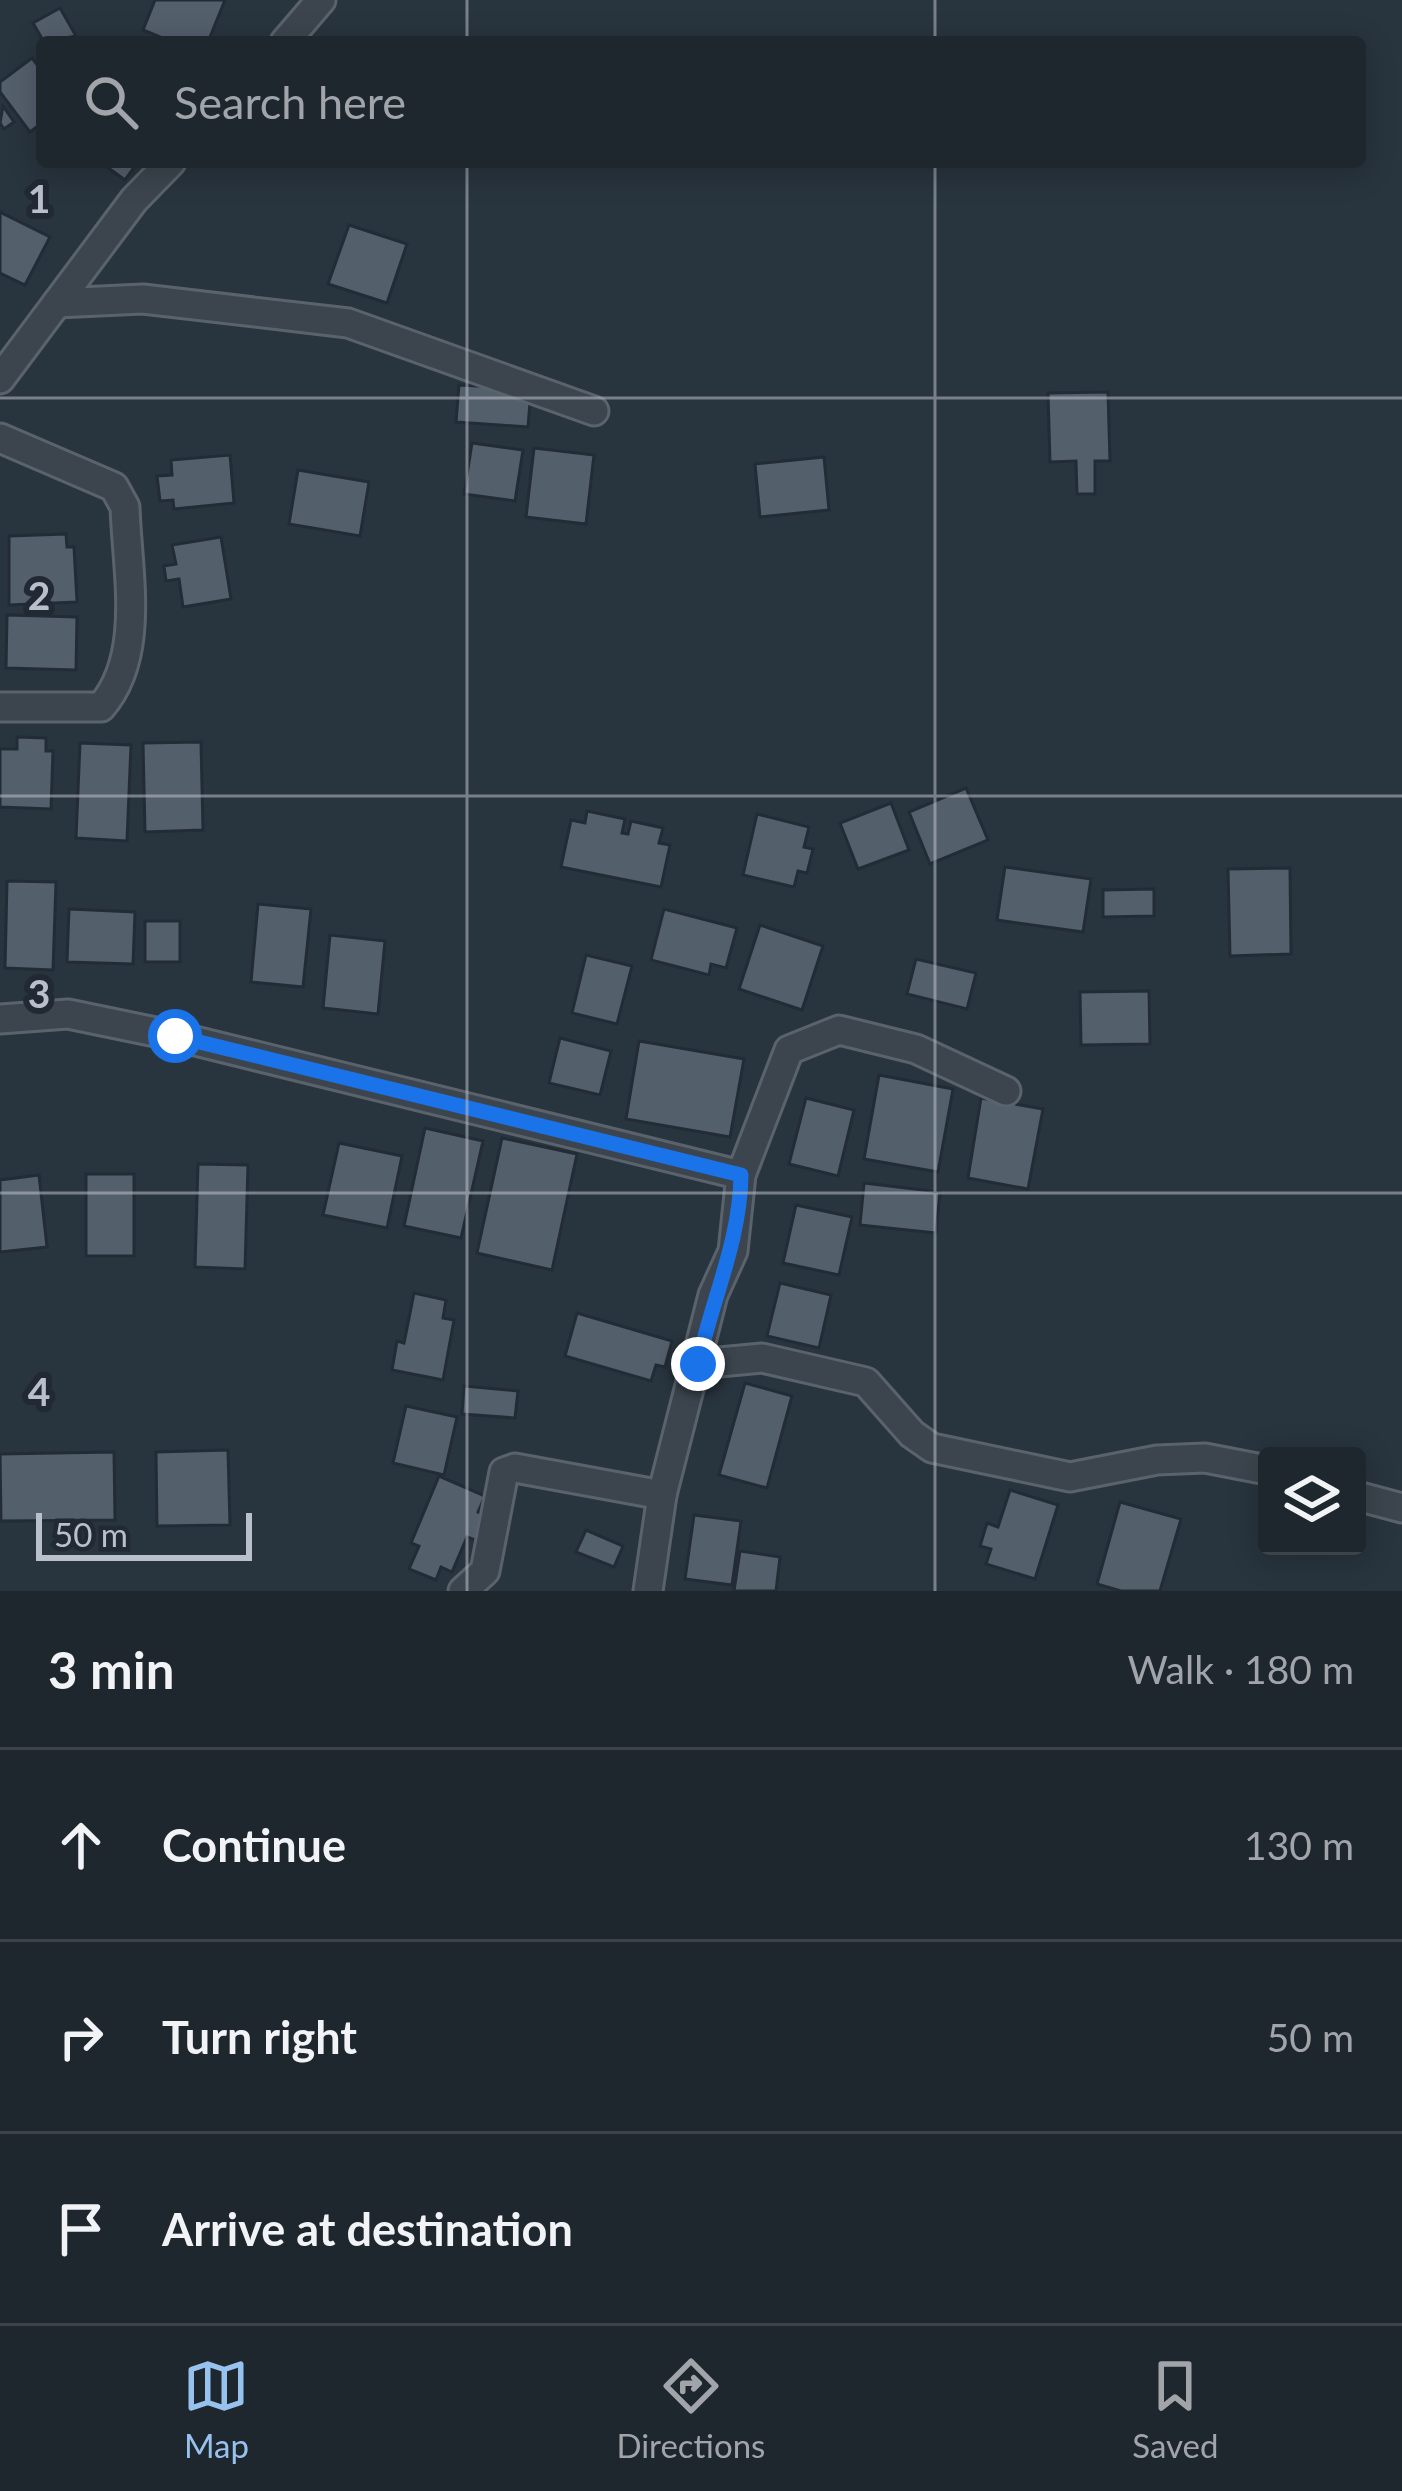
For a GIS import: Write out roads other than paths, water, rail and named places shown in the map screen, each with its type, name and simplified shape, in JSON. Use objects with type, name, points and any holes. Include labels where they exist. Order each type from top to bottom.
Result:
[{"type":"street","points":[[290,36],[321,0]]},
{"type":"street","points":[[0,380],[134,200],[165,168]]},
{"type":"street","points":[[57,303],[143,299],[348,323],[594,411]]},
{"type":"street","points":[[0,438],[115,487],[124,507],[129,644],[120,685],[101,707],[0,707]]},
{"type":"street","points":[[0,1019],[68,1014],[175,1036],[741,1175]]},
{"type":"street","points":[[648,1591],[662,1495],[712,1295],[733,1252],[741,1175],[789,1050],[839,1030],[916,1049],[1006,1091]]},
{"type":"street","points":[[698,1364],[762,1358],[866,1382],[912,1434],[932,1448],[1070,1478],[1189,1459],[1258,1469]]},
{"type":"street","points":[[463,1591],[485,1571],[504,1472],[515,1468],[662,1495]]},
{"type":"street","points":[[1366,1498],[1402,1508]]}]
